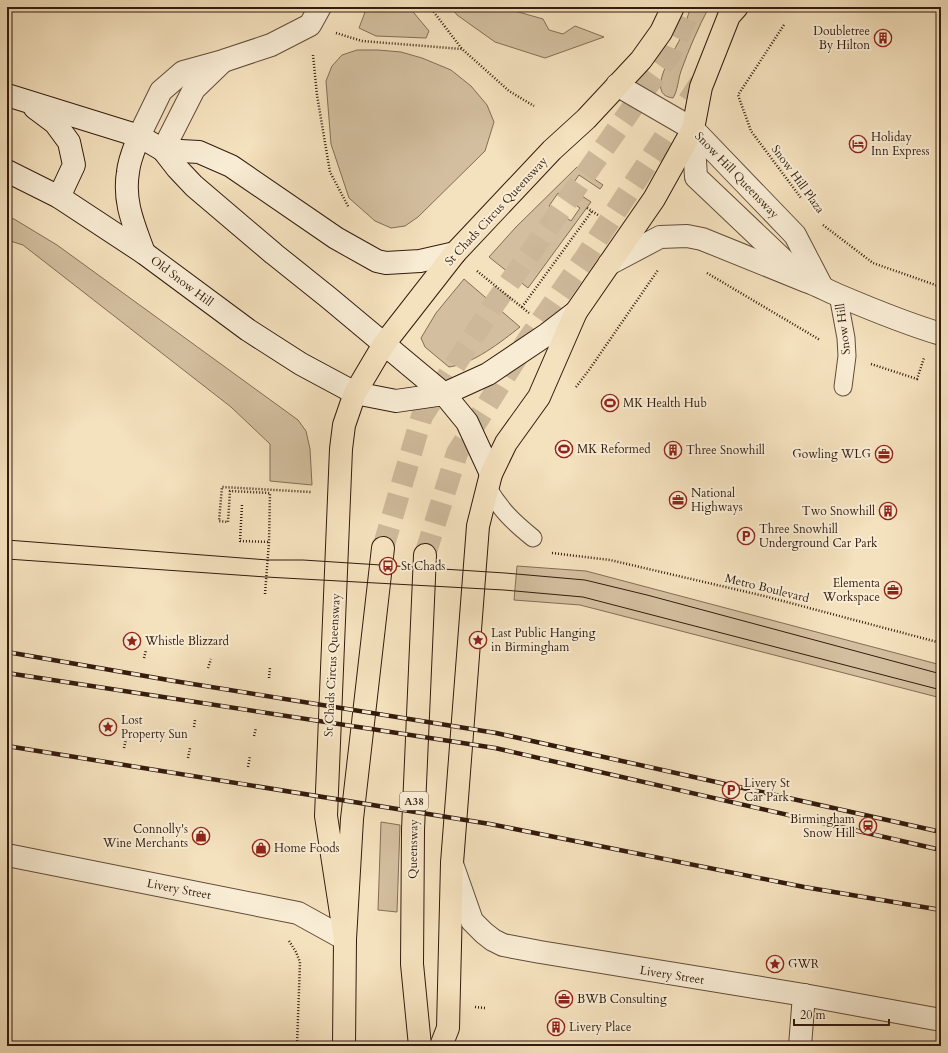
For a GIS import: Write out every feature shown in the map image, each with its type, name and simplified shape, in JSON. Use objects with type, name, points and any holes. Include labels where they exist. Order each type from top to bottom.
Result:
[{"type":"highway","name":"St Chads Circus Queensway","points":[[345,938],[326,816],[341,449],[344,425],[356,393],[384,344],[455,253],[552,150],[586,120],[641,60],[661,32],[673,7]]},
{"type":"highway","points":[[441,1046],[448,1028],[452,863],[478,526],[489,480],[506,443],[539,397],[576,312],[654,199],[693,129],[701,87],[729,16],[736,7]]},
{"type":"highway","points":[[344,1046],[345,938],[352,819],[382,548]]},
{"type":"highway","name":"Queensway","points":[[420,1046],[412,964],[413,830],[425,555]]},
{"type":"street","points":[[144,253],[126,198],[128,171],[139,136],[161,91],[183,72],[223,61],[270,45],[315,16]]},
{"type":"street","points":[[163,150],[194,89],[223,61]]},
{"type":"street","points":[[617,85],[693,129]]},
{"type":"street","points":[[17,98],[139,136],[163,150],[194,186],[444,394],[467,422],[489,480]]},
{"type":"street","points":[[17,98],[55,123],[69,142],[74,165],[60,197]]},
{"type":"street","name":"Snow Hill Queensway","points":[[693,129],[795,235],[822,288]]},
{"type":"street","name":"Snow Hill Queensway","points":[[693,129],[696,177],[822,288]]},
{"type":"street","points":[[163,150],[199,152],[231,166],[336,238],[378,261],[386,263],[420,261],[455,253]]},
{"type":"street","name":"Old Snow Hill","points":[[7,171],[60,197],[144,253],[248,330],[301,364],[356,393]]},
{"type":"street","name":"Snow Hill Queensway","points":[[610,264],[660,237],[687,236],[702,239],[822,288],[936,332]]},
{"type":"street","points":[[356,393],[396,401],[444,394],[488,374],[576,312]]},
{"type":"street","name":"Livery Street","points":[[7,855],[298,913],[345,938]]},
{"type":"street","name":"Livery Street","points":[[452,863],[472,921],[493,940],[503,945],[804,995],[941,1020]]},
{"type":"street","points":[[800,1046],[804,995]]},
{"type":"lane","name":"Snow Hill","points":[[822,288],[846,338],[847,356],[843,387]]},
{"type":"lane","points":[[489,480],[498,505],[514,523],[532,538]]},
{"type":"path","points":[[430,7],[462,49],[510,91],[534,106]]},
{"type":"path","points":[[348,208],[330,172],[317,96],[315,16],[362,41],[462,49]]},
{"type":"path","name":"Snow Hill Plaza","points":[[784,25],[738,95],[751,131],[804,203]]},
{"type":"path","points":[[587,208],[598,215]]},
{"type":"path","points":[[522,307],[592,211]]},
{"type":"path","name":"Snow Hill Plaza","points":[[818,222],[873,263],[941,287]]},
{"type":"path","points":[[455,253],[551,331]]},
{"type":"path","points":[[575,388],[660,268]]},
{"type":"path","points":[[705,272],[847,356],[917,379],[936,332]]},
{"type":"path","points":[[265,594],[269,542],[270,493],[230,491],[228,522],[219,521],[222,487],[312,492]]},
{"type":"path","points":[[242,505],[240,541],[269,542]]},
{"type":"path","name":"Metro Boulevard","points":[[587,557],[610,560],[764,596],[941,643]]},
{"type":"path","points":[[144,658],[146,650]]},
{"type":"path","points":[[208,668],[211,659]]},
{"type":"path","points":[[269,678],[270,667]]},
{"type":"path","points":[[194,728],[195,720]]},
{"type":"path","points":[[254,736],[256,728]]},
{"type":"path","points":[[124,748],[126,739]]},
{"type":"path","points":[[188,758],[190,748]]},
{"type":"path","points":[[248,767],[250,756]]},
{"type":"path","points":[[285,938],[296,952],[300,962],[297,1046]]},
{"type":"path","points":[[474,1007],[485,1008]]},
{"type":"shaded area","points":[[367,7],[409,7],[429,31],[426,38],[376,36],[359,28]]},
{"type":"shaded area","points":[[451,7],[501,7],[543,19],[549,30],[563,34],[575,26],[604,37],[545,58],[495,42],[457,15]]},
{"type":"shaded area","points":[[691,7],[709,7],[687,55],[673,98],[665,95],[661,89],[661,81],[668,61],[681,37]]},
{"type":"shaded area","points":[[357,50],[401,52],[422,58],[451,70],[471,86],[487,105],[494,122],[485,151],[418,217],[405,226],[391,228],[375,221],[349,198],[331,144],[326,81],[332,66],[342,55]]},
{"type":"shaded area","points":[[577,167],[603,185],[600,189],[579,175],[570,188],[591,202],[528,288],[489,257],[516,227]],"holes":[[[558,193],[580,208],[571,221],[549,206]]]},
{"type":"shaded area","points":[[7,218],[14,219],[57,245],[298,420],[306,431],[310,449],[312,485],[270,481],[270,444],[231,407],[23,245],[7,240]]},
{"type":"shaded area","points":[[464,279],[520,327],[486,352],[468,362],[449,367],[425,347],[421,338],[436,313]]},
{"type":"shaded area","points":[[517,566],[586,571],[941,665],[941,698],[580,605],[514,600]]},
{"type":"shaded area","points":[[381,822],[400,825],[397,912],[378,910]]},
{"type":"tunnel","points":[[383,548],[422,416],[493,306],[670,54],[692,7]]},
{"type":"tunnel","points":[[425,555],[457,453],[527,341],[585,258],[703,79]]},
{"type":"tram line","points":[[7,540],[268,560],[303,560],[505,573],[585,580],[647,595],[941,674]]},
{"type":"tram line","points":[[7,559],[266,577],[504,590],[583,597],[941,690]]},
{"type":"railway","points":[[7,652],[174,681],[496,733],[941,832]]},
{"type":"railway","points":[[7,673],[495,748],[941,850]]},
{"type":"railway","points":[[7,746],[490,824],[804,887],[941,910]]},
{"type":"place","name":"Doubletree By Hilton","points":[[883,38]]},
{"type":"place","name":"Holiday Inn Express","points":[[858,144]]},
{"type":"place","name":"MK Health Hub","points":[[610,403]]},
{"type":"place","name":"MK Reformed","points":[[564,449]]},
{"type":"place","name":"Three Snowhill","points":[[673,450]]},
{"type":"place","name":"Gowling WLG","points":[[884,454]]},
{"type":"place","name":"National Highways","points":[[678,500]]},
{"type":"place","name":"Two Snowhill","points":[[888,511]]},
{"type":"place","name":"Three Snowhill Underground Car Park","points":[[746,536]]},
{"type":"place","name":"St Chads","points":[[388,566]]},
{"type":"place","name":"Elementa Workspace","points":[[893,590]]},
{"type":"place","name":"Last Public Hanging in Birmingham","points":[[478,640]]},
{"type":"place","name":"Whistle Blizzard","points":[[132,641]]},
{"type":"place","name":"Lost Property Sun","points":[[108,727]]},
{"type":"place","name":"Livery St Car Park","points":[[731,790]]},
{"type":"place","name":"Birmingham Snow Hill","points":[[868,826]]},
{"type":"place","name":"Connolly's Wine Merchants","points":[[201,836]]},
{"type":"place","name":"Home Foods","points":[[261,848]]},
{"type":"place","name":"GWR","points":[[775,964]]},
{"type":"place","name":"BWB Consulting","points":[[564,999]]},
{"type":"place","name":"Livery Place","points":[[556,1027]]}]
